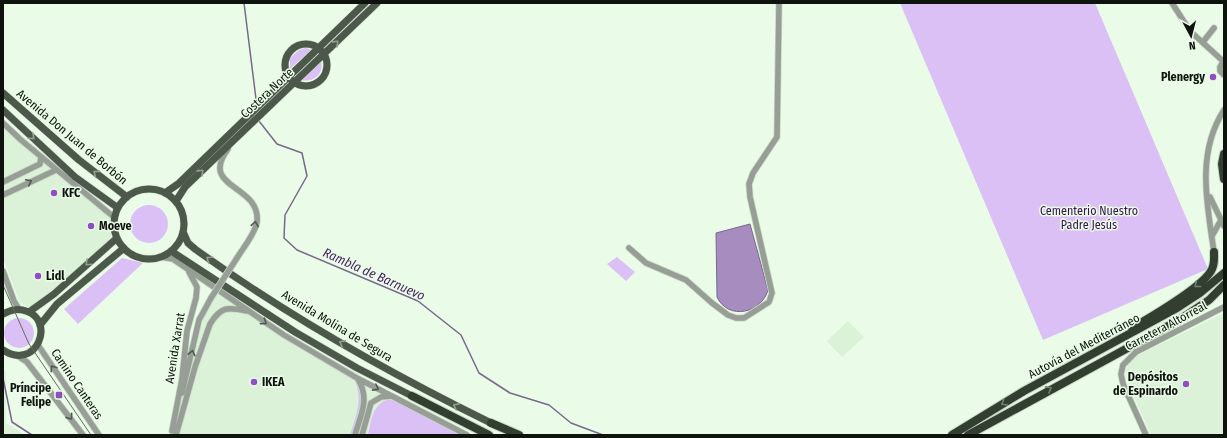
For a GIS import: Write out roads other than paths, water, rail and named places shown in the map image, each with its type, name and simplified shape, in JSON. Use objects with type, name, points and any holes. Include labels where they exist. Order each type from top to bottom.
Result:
[{"type":"highway","points":[[1224,154],[1222,164],[1224,179]]},
{"type":"highway","points":[[1051,377],[1072,362],[1136,325],[1201,282],[1212,270],[1214,252]]},
{"type":"highway","name":"Autovía del Mediterráneo","points":[[952,435],[1051,377],[1177,308],[1205,290],[1224,273]]},
{"type":"highway","name":"Autovía del Mediterráneo","points":[[968,435],[1178,320],[1209,300],[1224,285]]},
{"type":"highway","points":[[1209,300],[1224,288]]},
{"type":"highway","points":[[412,396],[489,435]]},
{"type":"highway","points":[[975,435],[1015,408]]},
{"type":"highway","points":[[491,423],[518,435]]},
{"type":"highway","points":[[947,435],[965,426]]},
{"type":"main road","name":"Costera Norte","points":[[176,201],[185,187],[240,134],[318,49],[365,3]]},
{"type":"main road","name":"Costera Norte","points":[[165,193],[178,184],[291,80],[324,55],[377,3]]},
{"type":"main road","points":[[304,44],[318,49],[324,55],[326,68],[320,81],[307,86],[291,80],[284,63],[291,50],[304,44]]},
{"type":"main road","name":"Avenida Don Juan de Borbón","points":[[3,93],[78,160],[127,197]]},
{"type":"main road","name":"Avenida Don Juan de Borbón","points":[[3,110],[75,177],[118,208]]},
{"type":"main road","points":[[148,189],[165,193],[176,201],[183,216],[183,232],[179,242],[171,251],[161,257],[141,258],[124,248],[117,238],[115,218],[118,208],[127,197],[139,190],[148,189]]},
{"type":"main road","name":"Avenida Molina de Segura","points":[[183,232],[188,243],[195,249],[289,311],[409,381],[491,423]]},
{"type":"main road","points":[[29,312],[54,294],[117,238]]},
{"type":"main road","points":[[40,325],[57,304],[124,248]]},
{"type":"main road","name":"Avenida Molina de Segura","points":[[171,251],[295,332],[357,368],[412,396]]},
{"type":"main road","points":[[3,314],[10,310],[19,309],[29,312],[35,316],[40,325],[42,335],[38,345],[32,351],[18,356],[5,353]]},
{"type":"street","points":[[629,248],[646,263],[686,280],[728,315],[736,318],[744,318],[769,302],[772,293],[750,197],[749,184],[753,173],[777,137],[779,3]]},
{"type":"street","points":[[1172,3],[1185,24],[1224,61],[1220,69],[1224,75]]},
{"type":"street","points":[[1203,42],[1214,28]]},
{"type":"street","points":[[1214,252],[1205,172],[1209,143],[1216,124],[1224,110]]},
{"type":"street","points":[[3,123],[56,170],[115,218]]},
{"type":"street","name":"Avenida Xarrat","points":[[173,434],[199,320],[211,298],[255,229],[257,222],[256,213],[249,197],[227,183],[221,172],[223,156],[240,134]]},
{"type":"street","points":[[3,182],[40,164],[41,157]]},
{"type":"street","points":[[3,195],[56,170]]},
{"type":"street","points":[[1207,190],[1223,222],[1212,238]]},
{"type":"street","points":[[161,257],[173,259],[284,335],[357,378],[467,435]]},
{"type":"street","name":"Avenida Xarrat","points":[[173,434],[182,379],[187,331],[196,298],[196,287],[188,270]]},
{"type":"street","points":[[3,271],[14,301],[19,309]]},
{"type":"street","name":"Carretera Altorreal","points":[[1146,435],[1123,384],[1121,374],[1123,364],[1136,352],[1224,307]]},
{"type":"street","name":"Avenida Xarrat","points":[[173,434],[210,324],[214,317],[223,309],[233,308],[249,311]]},
{"type":"street","name":"Camino Canteras","points":[[38,345],[99,435]]},
{"type":"street","name":"Camino Canteras","points":[[18,356],[27,362],[83,435]]},
{"type":"street","points":[[355,435],[365,399],[363,388],[357,378]]},
{"type":"street","points":[[362,435],[371,403],[381,397],[391,396]]},
{"type":"waterway","name":"Rambla de Barnuevo","points":[[244,3],[256,99]]},
{"type":"waterway","name":"Rambla de Barnuevo","points":[[259,121],[277,144],[302,153],[307,176],[285,215],[284,238],[297,250],[418,301],[461,335],[479,373],[510,393],[549,405],[571,423],[603,435]]},
{"type":"waterway","points":[[3,378],[12,422],[32,435]]},
{"type":"tram line","points":[[3,285],[29,344],[91,435]]},
{"type":"place","name":"Plenergy","points":[[1213,77]]},
{"type":"place","name":"KFC","points":[[54,193]]},
{"type":"place","name":"Moeve","points":[[91,226]]},
{"type":"place","name":"Lidl","points":[[38,276]]},
{"type":"place","name":"IKEA","points":[[254,382]]},
{"type":"place","name":"Depósitos de Espinardo","points":[[1186,384]]},
{"type":"place","name":"Príncipe Felipe","points":[[59,395]]},
{"type":"park label","name":"Cementerio Nuestro Padre Jesús","points":[[1089,218]]}]
